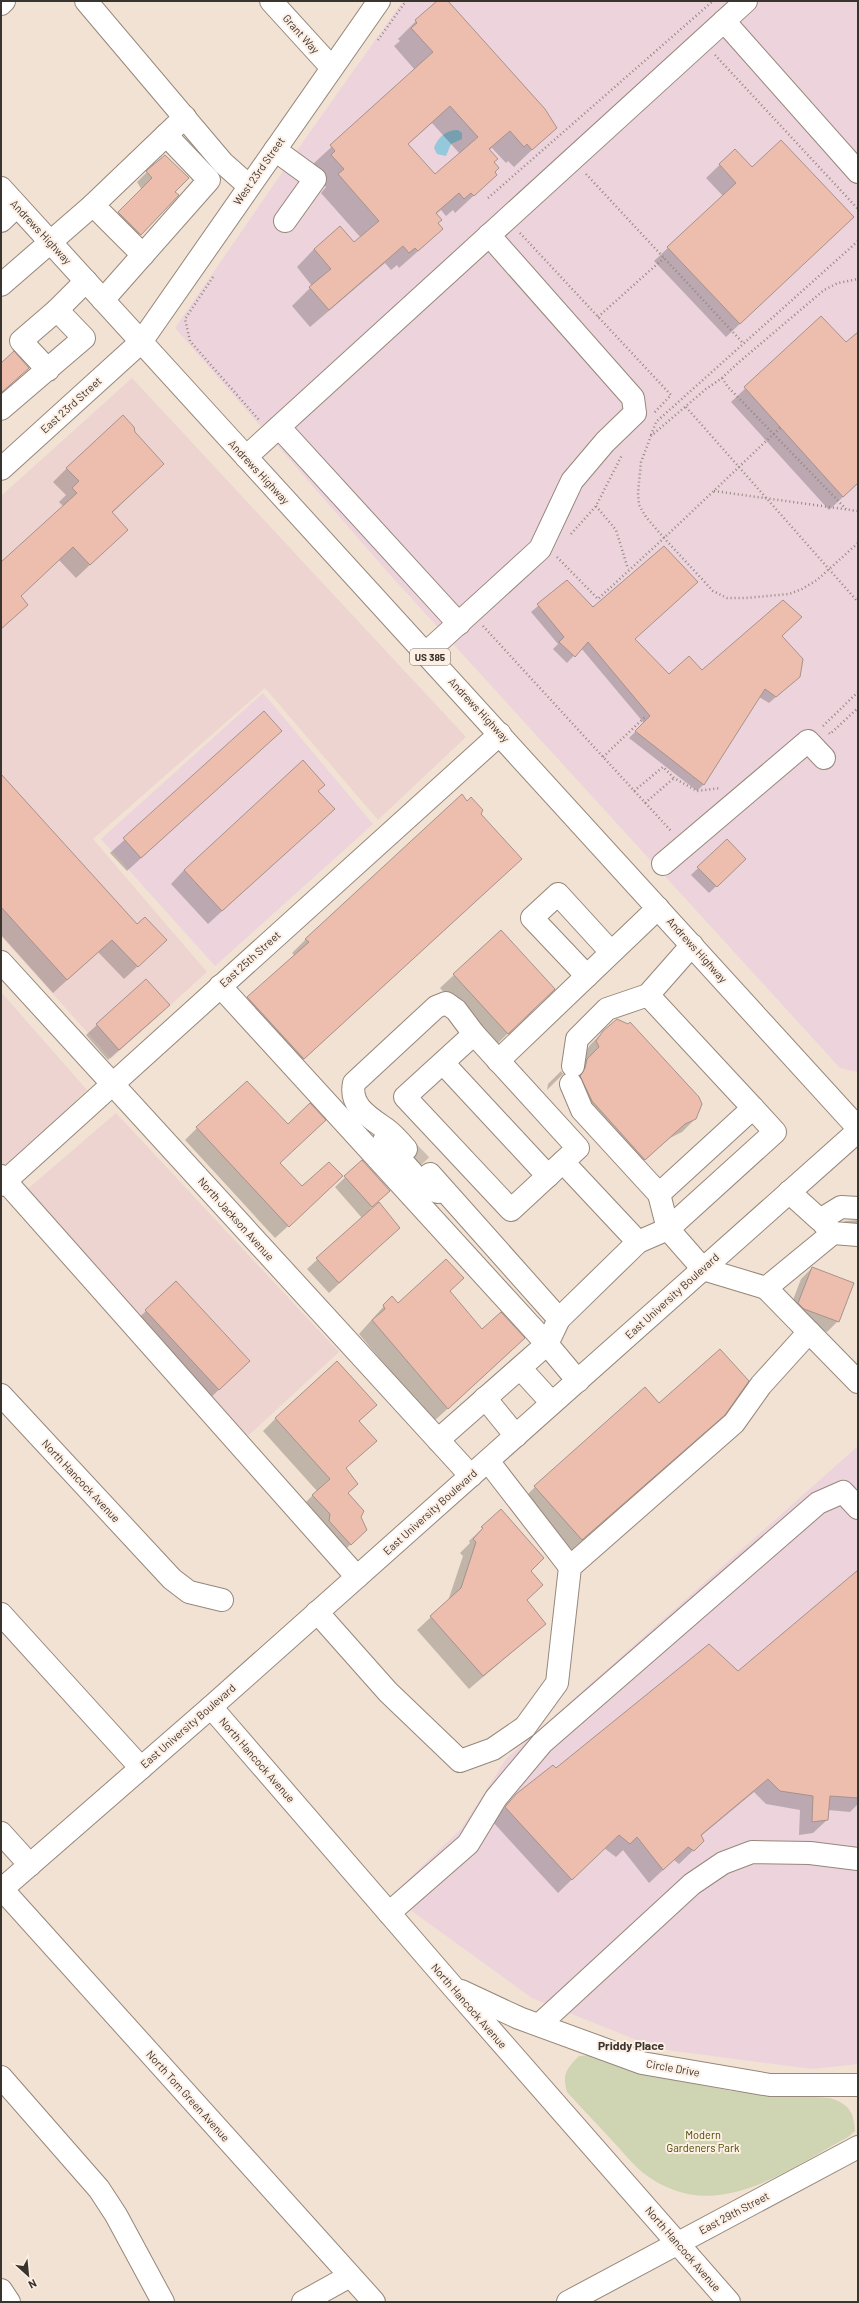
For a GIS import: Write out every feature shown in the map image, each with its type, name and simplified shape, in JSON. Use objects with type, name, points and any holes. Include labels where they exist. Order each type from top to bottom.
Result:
[{"type":"street","points":[[1,4],[4,1]]},
{"type":"street","points":[[86,1],[223,163],[249,186]]},
{"type":"street","name":"Grant Way","points":[[271,1],[332,68]]},
{"type":"street","name":"West 23rd Street","points":[[141,342],[379,1]]},
{"type":"street","points":[[246,457],[724,21],[742,2]]},
{"type":"street","points":[[724,21],[858,172]]},
{"type":"street","points":[[1,285],[52,243],[93,206],[185,117]]},
{"type":"street","points":[[166,135],[208,180]]},
{"type":"street","points":[[275,150],[315,180],[285,221]]},
{"type":"street","points":[[103,300],[223,163]]},
{"type":"street","name":"Andrews Highway","points":[[1,188],[858,1128]]},
{"type":"street","points":[[1,221],[17,206]]},
{"type":"street","points":[[93,206],[143,255]]},
{"type":"street","points":[[426,653],[540,549],[572,481],[605,442],[635,413],[634,398],[489,235]]},
{"type":"street","points":[[48,370],[21,341],[57,310],[86,281]]},
{"type":"street","points":[[1,409],[84,338],[57,310]]},
{"type":"street","name":"East 23rd Street","points":[[1,469],[141,342]]},
{"type":"street","points":[[279,427],[458,624]]},
{"type":"street","name":"East 25th Street","points":[[3,1181],[500,734]]},
{"type":"street","points":[[663,864],[808,741],[824,758]]},
{"type":"street","points":[[587,976],[532,918],[558,894],[611,952]]},
{"type":"street","points":[[498,1061],[658,908]]},
{"type":"street","points":[[692,945],[648,995],[607,1009],[577,1039],[572,1075],[582,1110],[659,1194],[668,1229],[703,1269],[766,1288],[809,1332],[856,1372]]},
{"type":"street","name":"North Jackson Avenue","points":[[1,962],[470,1476]]},
{"type":"street","points":[[220,986],[547,1344],[578,1381]]},
{"type":"street","points":[[438,1440],[547,1344],[559,1319],[638,1242],[668,1229],[775,1132],[648,995]]},
{"type":"street","points":[[447,1195],[425,1187],[384,1142],[372,1121],[354,1101],[352,1091],[354,1083],[436,1007],[446,1003],[456,1010],[474,1034],[578,1148],[511,1210],[406,1097],[474,1034]]},
{"type":"street","points":[[443,1063],[555,1169],[638,1242]]},
{"type":"street","points":[[659,1194],[753,1108]]},
{"type":"street","points":[[372,1121],[387,1129],[406,1149]]},
{"type":"street","name":"East University Boulevard","points":[[1,1890],[211,1707],[858,1131]]},
{"type":"street","points":[[430,1174],[447,1195],[559,1319]]},
{"type":"street","points":[[3,1181],[357,1577]]},
{"type":"street","points":[[789,1192],[827,1227],[858,1235]]},
{"type":"street","points":[[766,1288],[827,1227],[841,1206],[858,1208]]},
{"type":"street","points":[[317,1612],[388,1692],[460,1761],[493,1749],[525,1727],[557,1683],[570,1567],[734,1423],[761,1385],[809,1332]]},
{"type":"street","points":[[520,1368],[552,1403]]},
{"type":"street","name":"North Hancock Avenue","points":[[1,1395],[176,1583],[189,1592],[222,1600]]},
{"type":"street","points":[[485,1398],[516,1436]]},
{"type":"street","points":[[488,1461],[570,1567]]},
{"type":"street","points":[[388,1913],[468,1844],[496,1798],[542,1743],[812,1508],[818,1503],[843,1492],[858,1508]]},
{"type":"street","points":[[1,1614],[141,1768]]},
{"type":"street","name":"North Hancock Avenue","points":[[211,1707],[388,1913],[729,2302]]},
{"type":"street","points":[[1,1833],[30,1864]]},
{"type":"street","points":[[540,2024],[692,1884],[723,1863],[752,1852],[810,1853],[858,1859]]},
{"type":"street","name":"North Tom Green Avenue","points":[[1,1890],[374,2302]]},
{"type":"street","name":"Circle Drive","points":[[453,1987],[519,2018],[540,2024],[642,2063],[770,2085],[858,2085]]},
{"type":"street","points":[[1,2077],[99,2189],[116,2215],[164,2302]]},
{"type":"street","name":"East 29th Street","points":[[568,2302],[858,2146]]},
{"type":"street","points":[[303,2302],[350,2276]]},
{"type":"street","points":[[1,2290],[9,2302]]},
{"type":"path","points":[[488,198],[713,1]]},
{"type":"path","points":[[715,54],[858,209]]},
{"type":"path","points":[[584,172],[743,343]]},
{"type":"path","points":[[858,241],[656,422],[642,462],[638,493],[639,506],[646,517],[713,591],[727,598],[746,598],[789,594],[802,589],[829,569],[858,543]]},
{"type":"path","points":[[598,317],[664,258]]},
{"type":"path","points":[[651,436],[722,378],[824,290],[838,283],[858,279]]},
{"type":"path","points":[[722,378],[728,387],[773,435],[846,509]]},
{"type":"path","points":[[686,407],[858,602]]},
{"type":"path","points":[[553,553],[598,599],[780,428]]},
{"type":"path","points":[[714,491],[858,511]]},
{"type":"path","points":[[596,506],[616,530],[628,570]]},
{"type":"path","points":[[858,692],[822,725],[830,734],[858,708]]},
{"type":"path","points":[[603,757],[646,716]]},
{"type":"path","points":[[634,791],[663,767],[674,778],[697,791],[727,788]]},
{"type":"path","points":[[645,803],[674,778]]},
{"type":"shaded area","points":[[403,1],[858,1],[858,1072],[840,1068],[392,577],[175,328],[303,142]]},
{"type":"shaded area","points":[[132,378],[466,737],[378,820],[265,688],[93,839],[207,972],[111,1059],[1,936],[1,496]]},
{"type":"shaded area","points":[[263,693],[373,824],[215,966],[101,839]]},
{"type":"shaded area","points":[[1,992],[87,1090],[3,1169],[1,1167]]},
{"type":"shaded area","points":[[116,1113],[339,1352],[248,1436],[24,1192]]},
{"type":"shaded area","points":[[858,1446],[858,2064],[813,2069],[659,2049],[532,1998],[391,1896],[461,1829],[506,1759]]},
{"type":"green space","name":"Modern Gardeners Park","points":[[595,2055],[654,2075],[731,2091],[830,2098],[846,2106],[852,2114],[855,2131],[848,2137],[798,2165],[747,2189],[721,2195],[695,2195],[669,2188],[642,2172],[567,2092],[565,2076],[568,2068],[579,2056]]},
{"type":"water","points":[[458,130],[462,133],[462,139],[451,144],[446,156],[437,154],[434,148],[440,137],[450,131]]},
{"type":"building","points":[[437,1],[448,1],[545,109],[557,128],[532,150],[527,144],[524,147],[510,131],[489,149],[498,159],[494,162],[499,168],[495,172],[497,175],[474,196],[471,193],[464,199],[459,193],[436,213],[442,220],[438,223],[443,229],[418,251],[415,248],[409,253],[403,246],[329,310],[309,287],[331,269],[314,249],[340,226],[354,242],[379,221],[338,174],[344,169],[331,155],[335,151],[330,145],[433,52],[411,28],[417,23],[415,20]],"holes":[[[450,106],[478,137],[435,174],[408,144]]]},
{"type":"building","points":[[781,140],[854,217],[740,324],[667,247],[736,183],[719,164],[735,149],[752,167]]},
{"type":"building","points":[[165,155],[189,178],[175,192],[179,195],[141,235],[118,212],[152,178],[146,171]]},
{"type":"building","points":[[821,316],[846,342],[858,332],[858,483],[843,497],[744,387]]},
{"type":"building","points":[[14,351],[29,368],[1,393],[1,363]]},
{"type":"building","points":[[123,415],[134,427],[135,432],[164,464],[112,512],[128,530],[90,565],[73,547],[21,596],[28,605],[1,629],[1,562],[77,493],[72,488],[79,481],[66,468]]},
{"type":"building","points":[[664,546],[698,582],[635,639],[669,674],[689,656],[702,670],[783,600],[802,617],[782,636],[803,659],[800,677],[776,697],[765,689],[704,785],[635,731],[650,716],[588,642],[575,657],[559,642],[564,637],[537,604],[567,580],[593,607]]},
{"type":"building","points":[[264,711],[282,731],[141,858],[123,838]]},
{"type":"building","points":[[303,760],[325,785],[318,791],[335,809],[222,911],[184,870]]},
{"type":"building","points":[[1,774],[137,924],[145,917],[167,940],[138,967],[112,940],[67,980],[1,907]]},
{"type":"building","points":[[462,794],[467,801],[471,797],[483,810],[481,814],[522,859],[304,1059],[247,997],[309,942],[305,939]]},
{"type":"building","points":[[727,839],[746,859],[717,887],[697,867]]},
{"type":"building","points":[[501,930],[555,989],[508,1034],[453,974]]},
{"type":"building","points":[[146,979],[170,1005],[119,1050],[96,1024]]},
{"type":"building","points":[[617,1019],[628,1024],[630,1022],[699,1097],[702,1104],[696,1119],[685,1124],[645,1160],[592,1101],[580,1076],[585,1068],[587,1059],[599,1047],[596,1041],[603,1031]]},
{"type":"building","points":[[247,1081],[288,1124],[310,1103],[326,1120],[280,1163],[302,1186],[329,1162],[343,1176],[289,1227],[196,1127]]},
{"type":"building","points":[[362,1160],[390,1191],[372,1207],[344,1176]]},
{"type":"building","points":[[379,1202],[400,1228],[339,1283],[316,1258]]},
{"type":"building","points":[[446,1259],[464,1278],[450,1291],[482,1329],[501,1312],[525,1338],[448,1409],[372,1320],[385,1309],[383,1305],[392,1296],[398,1303]]},
{"type":"building","points":[[812,1267],[854,1283],[839,1322],[804,1309],[798,1303]]},
{"type":"building","points":[[176,1281],[250,1361],[219,1390],[145,1310]]},
{"type":"building","points":[[720,1349],[749,1381],[725,1415],[582,1540],[534,1486],[645,1387],[659,1403]]},
{"type":"building","points":[[337,1361],[377,1405],[359,1421],[377,1441],[346,1468],[358,1484],[348,1493],[364,1511],[361,1517],[367,1530],[351,1545],[329,1521],[330,1514],[312,1495],[330,1479],[275,1418]]},
{"type":"building","points":[[501,1509],[544,1558],[531,1571],[543,1585],[527,1600],[546,1624],[483,1676],[430,1616],[461,1588],[476,1542],[473,1539],[483,1528],[481,1527]]},
{"type":"building","points":[[858,1570],[858,1798],[830,1796],[828,1820],[812,1822],[813,1796],[780,1791],[768,1779],[701,1835],[704,1841],[694,1851],[688,1847],[663,1870],[637,1837],[630,1844],[619,1835],[572,1880],[505,1807],[516,1794],[553,1765],[556,1768],[709,1644],[738,1671]]},
{"type":"tunnel","points":[[406,1149],[430,1174]]},
{"type":"district","name":"Priddy Place","points":[[631,2046]]}]
